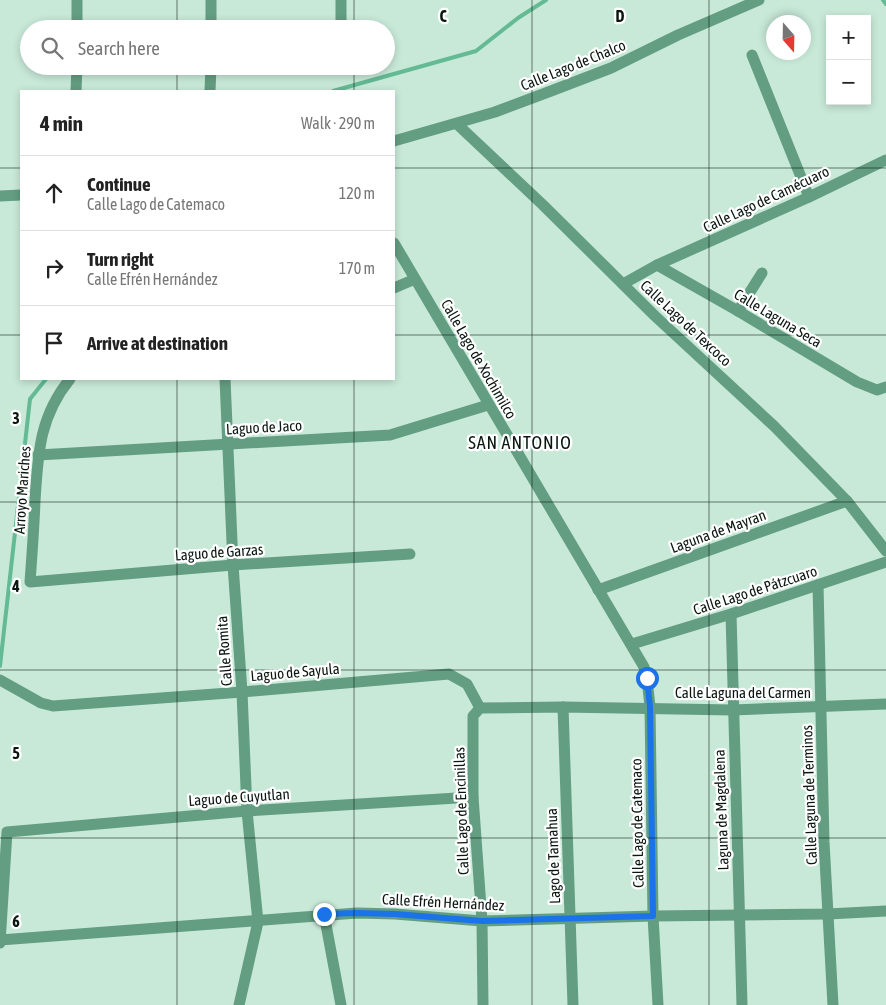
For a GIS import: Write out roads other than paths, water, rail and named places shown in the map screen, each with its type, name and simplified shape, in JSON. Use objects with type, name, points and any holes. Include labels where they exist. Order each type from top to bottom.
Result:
[{"type":"street","points":[[77,0],[77,20]]},
{"type":"street","points":[[211,0],[211,20]]},
{"type":"street","points":[[341,0],[341,20]]},
{"type":"street","name":"Calle Lago de Chalco","points":[[395,142],[523,102],[611,68],[678,35],[759,0]]},
{"type":"street","points":[[752,55],[810,197]]},
{"type":"street","points":[[76,75],[76,90]]},
{"type":"street","points":[[210,90],[211,75]]},
{"type":"street","name":"Calle Lago de Texcoco","points":[[456,124],[774,426],[847,501],[886,551]]},
{"type":"street","name":"Calle Lago de Camécuaro","points":[[623,284],[657,265],[810,197],[886,160]]},
{"type":"street","points":[[0,196],[20,195]]},
{"type":"street","name":"Calle Lago de Xochimilco","points":[[395,245],[488,405],[632,644]]},
{"type":"street","name":"Calle Laguna Seca","points":[[657,265],[856,382],[877,390],[886,387]]},
{"type":"street","points":[[738,311],[762,273]]},
{"type":"street","points":[[395,288],[415,279]]},
{"type":"street","name":"Arroyo Mariches","points":[[30,582],[38,455],[42,432],[50,409],[60,391],[69,380]]},
{"type":"street","name":"Calle Romita","points":[[224,380],[247,811],[258,922],[238,1005]]},
{"type":"street","name":"Laguo de Jaco","points":[[38,455],[390,435],[488,405]]},
{"type":"street","name":"Laguna de Mayran","points":[[598,590],[847,501]]},
{"type":"street","name":"Laguo de Garzas","points":[[30,582],[233,565],[410,554]]},
{"type":"street","name":"Calle Lago de Pátzcuaro","points":[[632,644],[731,614],[886,562]]},
{"type":"street","name":"Calle Laguna de Terminos","points":[[818,585],[828,914],[833,1005]]},
{"type":"street","name":"Laguna de Magdalena","points":[[731,614],[742,1005]]},
{"type":"street","name":"Calle Lago de Catemaco","points":[[632,644],[644,667],[649,689],[653,916],[658,1005]]},
{"type":"street","name":"Laguo de Sayula","points":[[5,683],[41,703],[54,706],[450,674],[467,684],[480,708]]},
{"type":"street","name":"Calle Laguna del Carmen","points":[[480,708],[650,707],[733,710],[886,704]]},
{"type":"street","name":"Lago de Tamahua","points":[[563,707],[573,1005]]},
{"type":"street","name":"Calle Lago de Encinillas","points":[[480,708],[473,716],[473,797],[482,921],[483,1005]]},
{"type":"street","name":"Laguo de Cuyutlan","points":[[0,941],[7,832],[247,811],[473,797]]},
{"type":"street","name":"Calle Efrén Hernández","points":[[0,941],[258,922],[324,914],[395,914],[482,921],[739,914],[828,914],[886,911]]},
{"type":"street","points":[[324,914],[341,1005]]},
{"type":"waterway","name":"Arroyo Mariches","points":[[395,74],[476,51],[518,18],[546,0]]},
{"type":"waterway","name":"Arroyo Mariches","points":[[883,0],[886,4]]},
{"type":"waterway","name":"Arroyo Mariches","points":[[337,90],[390,75]]},
{"type":"waterway","name":"Arroyo Mariches","points":[[0,666],[30,399],[45,380]]},
{"type":"district","name":"SAN ANTONIO","points":[[520,442]]}]
